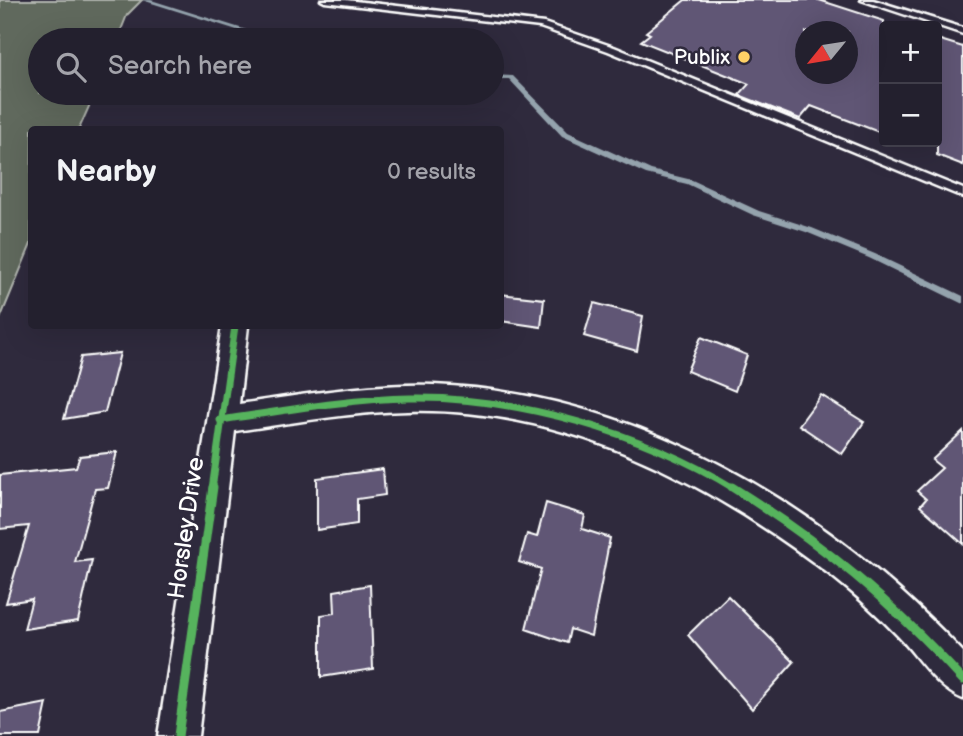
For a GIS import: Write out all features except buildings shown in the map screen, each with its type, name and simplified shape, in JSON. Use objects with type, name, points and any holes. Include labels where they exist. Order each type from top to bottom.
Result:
[{"type":"street","name":"Horsley Drive","points":[[177,736],[235,329]]},
{"type":"street","points":[[220,420],[356,403],[434,398],[527,407],[601,427],[670,454],[735,488],[818,544],[888,604],[963,680]]},
{"type":"lane","points":[[325,0],[541,25],[611,49],[963,193]]},
{"type":"lane","points":[[865,0],[963,31]]},
{"type":"shaded area","points":[[0,0],[142,0],[127,15],[122,28],[28,28],[28,105],[90,105],[80,126],[28,126],[28,251],[0,319]]},
{"type":"waterway","points":[[145,0],[236,28]]},
{"type":"waterway","points":[[504,77],[511,77],[565,134],[649,172],[689,182],[756,213],[809,230],[872,256],[963,300]]},
{"type":"cycle path","points":[[178,736],[235,329]]},
{"type":"cycle path","points":[[220,420],[356,401],[436,398],[512,407],[587,425],[659,451],[728,485],[793,525],[854,572],[911,624],[963,680]]},
{"type":"place","name":"Publix","points":[[744,57]]}]
